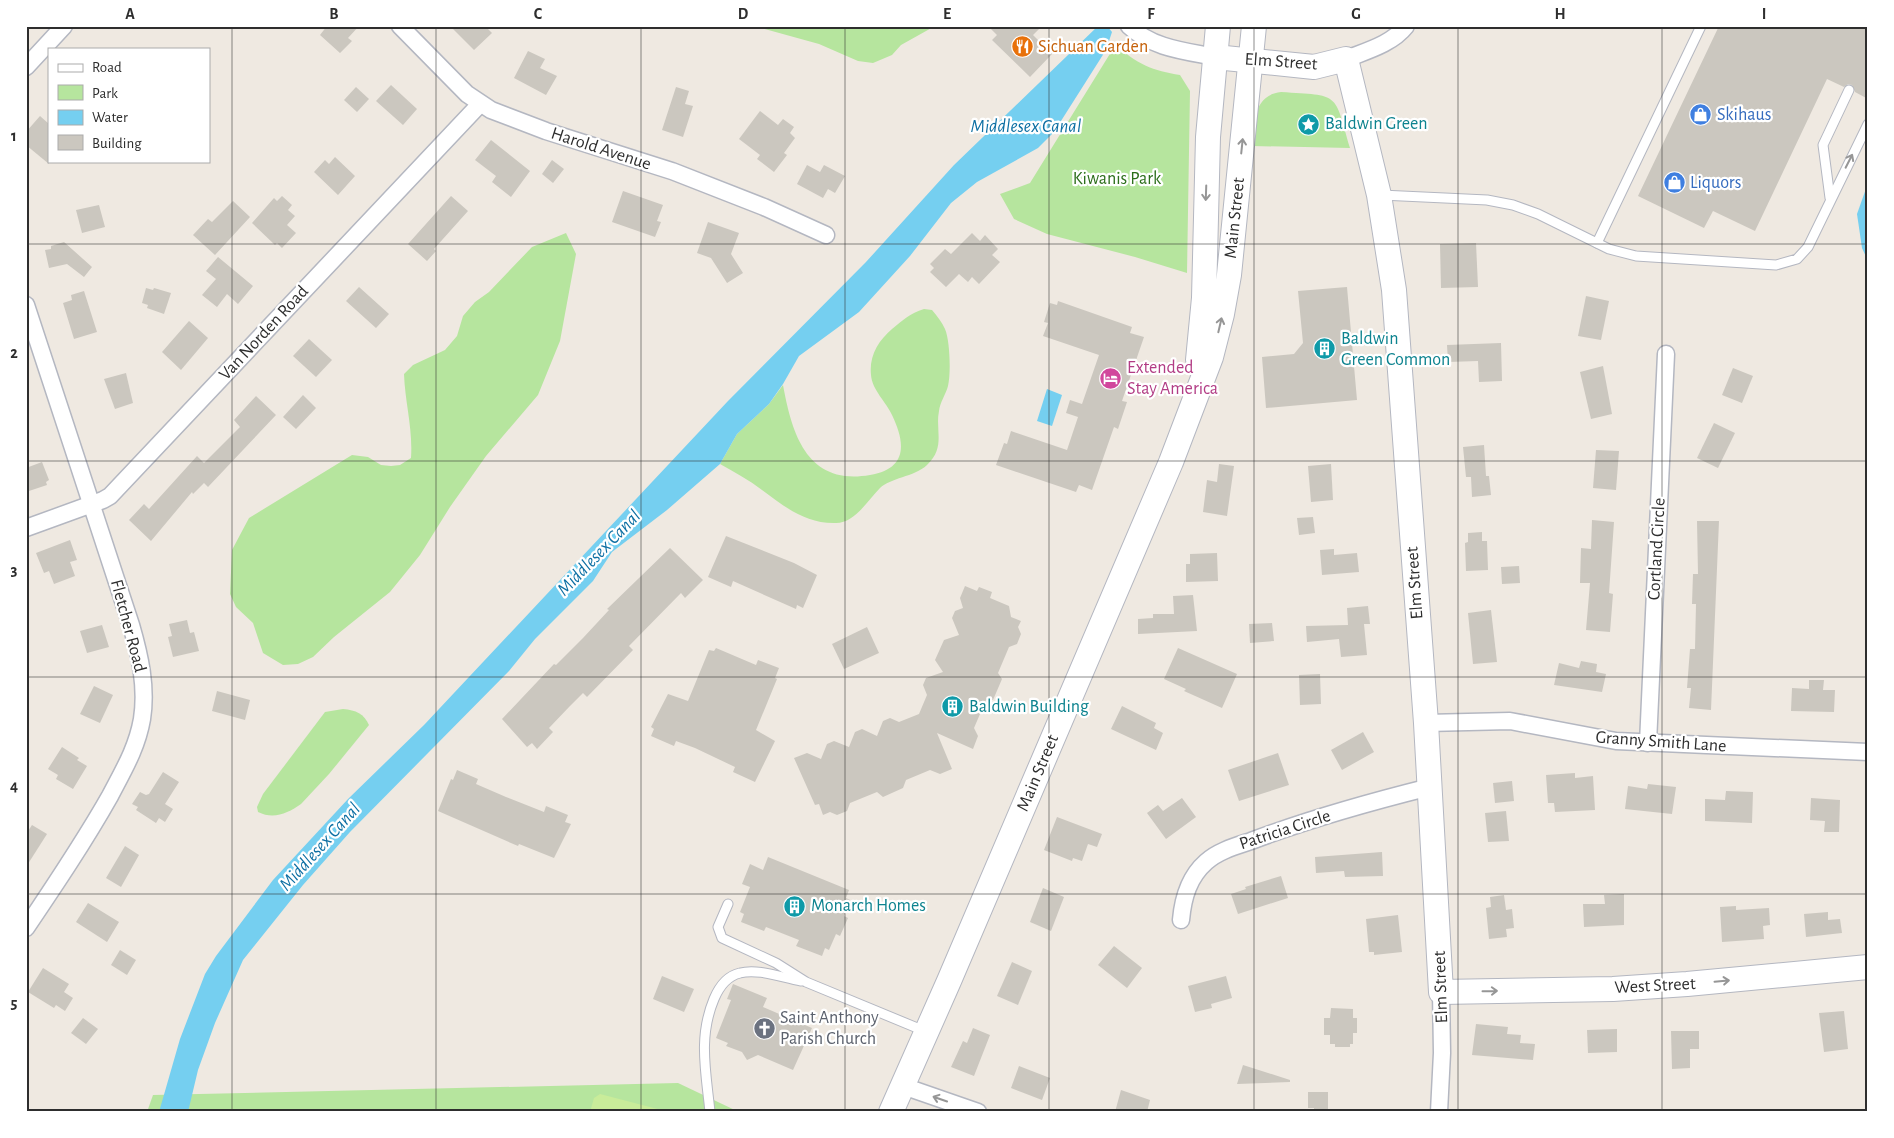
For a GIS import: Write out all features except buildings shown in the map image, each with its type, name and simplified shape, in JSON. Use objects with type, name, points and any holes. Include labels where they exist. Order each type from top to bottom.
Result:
[{"type":"main road","name":"Main Street","points":[[1192,404],[1204,306],[1208,137],[1218,26]]},
{"type":"main road","name":"Main Street","points":[[891,1112],[1131,556],[1211,357],[1224,305],[1234,233],[1254,26]]},
{"type":"main road","name":"Elm Street","points":[[1215,57],[1251,62],[1314,66],[1346,60],[1379,195],[1394,290],[1426,723],[1442,992]]},
{"type":"main road","name":"West Street","points":[[1442,992],[1613,989],[1868,967]]},
{"type":"street","points":[[26,67],[64,26]]},
{"type":"street","name":"Harold Avenue","points":[[400,26],[480,104],[499,114],[714,186],[826,235]]},
{"type":"street","points":[[1128,26],[1150,41],[1163,46],[1215,57]]},
{"type":"street","name":"Elm Street","points":[[1346,60],[1382,44],[1399,34],[1406,26]]},
{"type":"street","name":"Van Norden Road","points":[[26,528],[110,496],[480,104]]},
{"type":"street","name":"Fletcher Road","points":[[26,306],[137,646],[144,692],[142,719],[136,744],[118,782],[99,816],[26,928]]},
{"type":"street","name":"Cortland Circle","points":[[1648,743],[1666,354]]},
{"type":"street","name":"Granny Smith Lane","points":[[1426,723],[1510,720],[1604,740],[1868,752]]},
{"type":"street","name":"Patricia Circle","points":[[1181,920],[1183,902],[1190,881],[1207,860],[1223,851],[1316,819],[1430,787]]},
{"type":"street","name":"Elm Street","points":[[1439,1112],[1442,1067],[1442,992]]},
{"type":"street","points":[[903,1086],[978,1112]]},
{"type":"lane","points":[[1597,243],[1701,26]]},
{"type":"lane","points":[[1830,198],[1823,145],[1850,90]]},
{"type":"lane","points":[[1379,195],[1500,202],[1538,214],[1622,253],[1756,265],[1786,264],[1797,259],[1808,247],[1830,198],[1868,124]]},
{"type":"lane","points":[[728,904],[718,927],[721,936],[776,962],[806,982],[927,1032]]},
{"type":"lane","points":[[710,1112],[703,1066],[704,1033],[709,1012],[722,984],[742,972],[806,982]]},
{"type":"green space","points":[[754,26],[935,26],[901,45],[892,55],[873,63],[858,61],[819,44]]},
{"type":"green space","name":"Kiwanis Park","points":[[1116,44],[1130,57],[1145,66],[1180,75],[1190,91],[1187,273],[1047,234],[1014,219],[1000,194],[1030,183]]},
{"type":"green space","points":[[1281,92],[1314,94],[1325,96],[1332,100],[1341,116],[1350,148],[1252,146],[1255,120],[1260,105],[1272,94]]},
{"type":"green space","points":[[566,233],[576,254],[560,341],[538,395],[486,456],[450,507],[420,555],[390,592],[334,637],[313,657],[298,664],[283,665],[263,653],[253,623],[236,607],[230,594],[232,550],[249,518],[352,455],[368,457],[381,465],[391,466],[400,465],[411,458],[411,436],[404,374],[413,365],[445,350],[457,336],[463,316],[532,247]]},
{"type":"green space","points":[[924,309],[932,310],[945,329],[950,366],[948,386],[939,411],[938,445],[933,458],[922,469],[884,485],[861,510],[849,519],[843,522],[825,523],[796,513],[720,464],[737,434],[769,404],[783,385],[798,438],[806,452],[817,464],[831,472],[849,476],[870,475],[891,467],[897,461],[900,454],[900,436],[890,410],[872,381],[871,361],[879,344],[892,329],[914,313]]},
{"type":"green space","points":[[343,709],[359,713],[369,725],[329,774],[301,804],[291,810],[275,815],[258,812],[257,807],[263,794],[325,712]]},
{"type":"green space","points":[[678,1083],[739,1112],[147,1112],[153,1095]]},
{"type":"green space","points":[[600,1094],[669,1112],[590,1112],[594,1098]]},
{"type":"water","name":"Middlesex Canal","points":[[1098,26],[1107,26],[1112,32],[1106,50],[1054,132],[1038,148],[977,182],[951,203],[910,256],[859,312],[799,356],[769,404],[737,434],[720,464],[667,510],[612,552],[593,581],[535,639],[509,671],[350,832],[303,885],[243,960],[215,1023],[198,1070],[188,1112],[159,1112],[180,1039],[205,974],[216,956],[273,880],[348,799],[424,725],[728,401],[866,262],[954,165]]},
{"type":"water","points":[[1868,183],[1868,261],[1862,248],[1857,214]]},
{"type":"water","points":[[1047,389],[1062,395],[1052,426],[1037,421]]},
{"type":"place","name":"Sichuan Garden","points":[[1022,47]]},
{"type":"place","name":"Skihaus","points":[[1701,115]]},
{"type":"place","name":"Baldwin Green","points":[[1309,124]]},
{"type":"place","name":"Liquors","points":[[1674,183]]},
{"type":"place","name":"Baldwin Green Common","points":[[1325,349]]},
{"type":"place","name":"Extended Stay America","points":[[1111,378]]},
{"type":"place","name":"Baldwin Building","points":[[953,707]]},
{"type":"place","name":"Monarch Homes","points":[[795,906]]},
{"type":"place","name":"Saint Anthony Parish Church","points":[[764,1028]]}]
